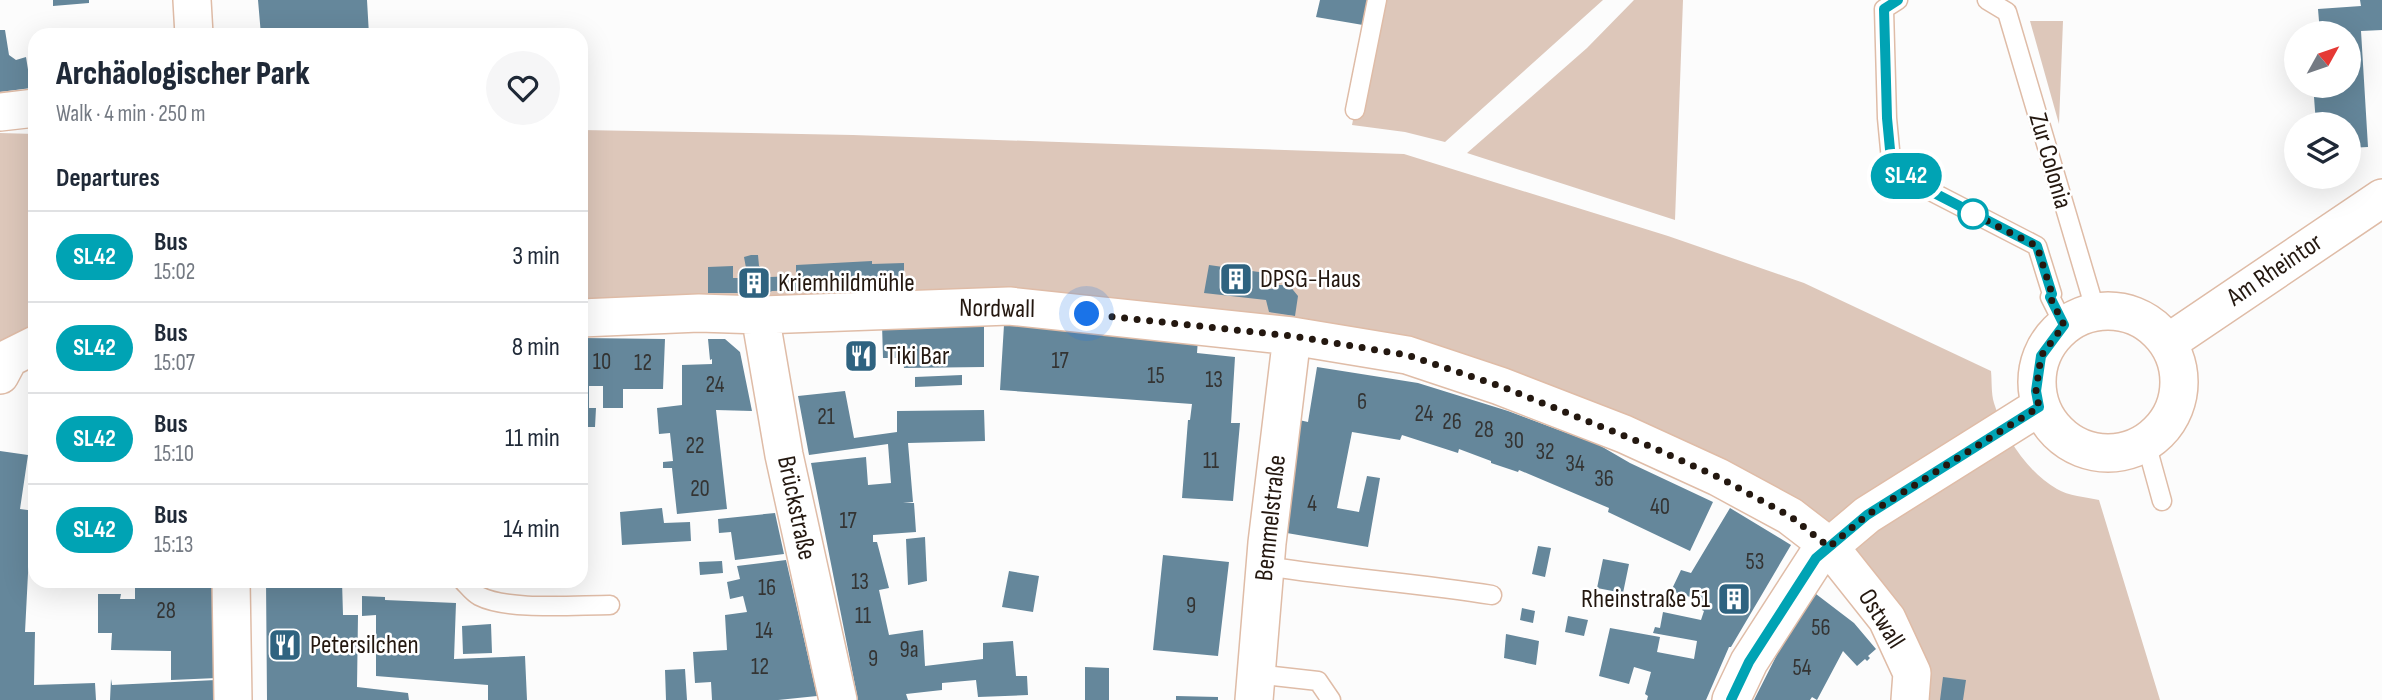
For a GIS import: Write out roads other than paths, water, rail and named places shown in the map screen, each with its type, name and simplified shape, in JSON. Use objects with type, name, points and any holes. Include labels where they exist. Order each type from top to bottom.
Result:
[{"type":"street","points":[[192,0],[194,28]]},
{"type":"street","points":[[0,112],[28,109]]},
{"type":"street","name":"Am Rheintor","points":[[2169,342],[2382,198]]},
{"type":"street","name":"Nordwall","points":[[588,318],[1009,306],[1292,336],[1407,355],[1500,386],[1624,434],[1718,477],[1790,516],[1829,547]]},
{"type":"street","points":[[2124,312],[2149,323],[2169,342],[2179,369],[2178,398],[2167,424],[2146,443],[2120,453],[2094,453],[2069,443],[2049,424],[2039,407],[2036,391],[2041,356],[2079,317],[2124,312]]},
{"type":"street","name":"Brückstraße","points":[[760,315],[784,455],[838,700]]},
{"type":"street","name":"Bemmelstraße","points":[[1255,687],[1292,336]]},
{"type":"street","points":[[0,375],[9,358],[28,348]]},
{"type":"street","points":[[1731,700],[1749,662],[1816,558],[1867,515],[2039,407]]},
{"type":"street","name":"Ostwall","points":[[1829,547],[1887,619],[1912,673],[1910,700]]},
{"type":"street","points":[[231,588],[233,700]]},
{"type":"lane","points":[[1355,110],[1377,0]]},
{"type":"lane","points":[[1898,0],[1884,9],[1891,160],[1909,180],[2037,246],[2052,294],[2050,297],[2079,317]]},
{"type":"lane","name":"Zur Colonia","points":[[1987,0],[2007,12],[2079,317]]},
{"type":"lane","points":[[2146,443],[2162,501]]},
{"type":"lane","points":[[1266,566],[1492,595]]},
{"type":"lane","points":[[470,588],[476,595],[493,602],[610,605]]},
{"type":"lane","points":[[1255,687],[1318,681],[1331,700]]},
{"type":"place","name":"DPSG-Haus","points":[[1236,279]]},
{"type":"place","name":"Kriemhildmühle","points":[[754,283]]},
{"type":"place","name":"Tiki Bar","points":[[861,356]]},
{"type":"place","name":"Rheinstraße 51","points":[[1734,599]]},
{"type":"place","name":"Petersilchen","points":[[285,645]]}]
